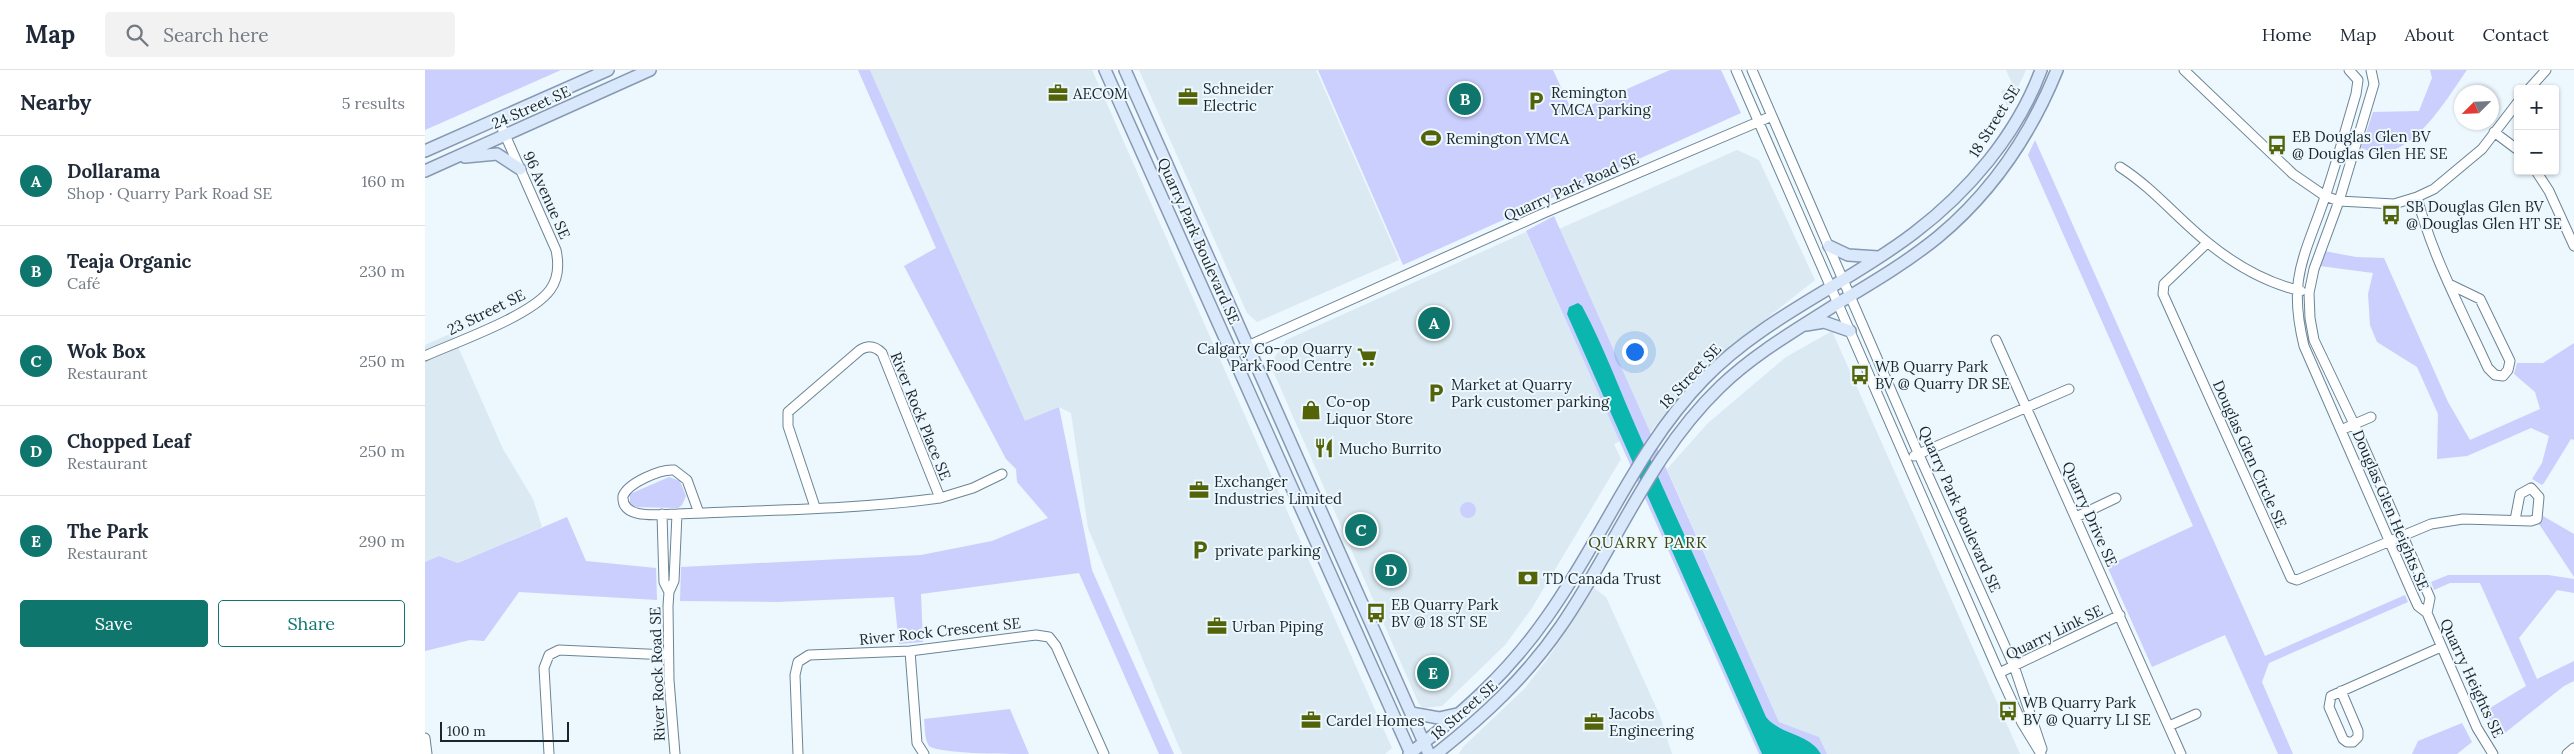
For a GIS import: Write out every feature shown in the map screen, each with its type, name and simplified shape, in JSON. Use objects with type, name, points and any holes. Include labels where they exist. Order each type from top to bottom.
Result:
[{"type":"main road","name":"24 Street SE","points":[[425,151],[608,70]]},
{"type":"main road","name":"24 Street SE","points":[[425,171],[650,70]]},
{"type":"main road","name":"Quarry Park Boulevard SE","points":[[1105,70],[1233,353],[1410,754]]},
{"type":"main road","name":"Quarry Park Boulevard SE","points":[[1125,70],[1429,754]]},
{"type":"main road","name":"18 Street SE","points":[[1410,754],[1461,713],[1499,678],[1549,616],[1638,464],[1656,436],[1682,402],[1729,354],[1766,327],[1878,257],[1920,228],[1953,200],[1979,172],[2001,144],[2023,107],[2041,70]]},
{"type":"main road","name":"18 Street SE","points":[[1436,754],[1497,703],[1543,652],[1590,581],[1669,447],[1697,411],[1720,387],[1746,365],[1802,325],[1936,239],[1978,199],[2023,138],[2057,70]]},
{"type":"main road","points":[[449,160],[472,155],[497,154],[520,169]]},
{"type":"main road","points":[[1829,246],[1848,255],[1878,257]]},
{"type":"main road","points":[[1802,325],[1824,322],[1850,331]]},
{"type":"main road","points":[[1411,713],[1439,718],[1461,713]]},
{"type":"street","points":[[1736,70],[1831,285]]},
{"type":"street","points":[[1752,70],[1842,279]]},
{"type":"street","points":[[2184,70],[2293,174],[2325,196],[2339,202],[2393,204],[2417,197],[2434,189],[2482,149],[2493,132],[2514,107]]},
{"type":"street","points":[[2349,70],[2359,83],[2374,84],[2371,70]]},
{"type":"street","points":[[2532,85],[2545,70]]},
{"type":"street","name":"Douglas Glen Heights SE","points":[[2359,83],[2325,196],[2302,259],[2296,290],[2298,323],[2304,346],[2418,606],[2427,613],[2430,598],[2355,424],[2315,340],[2310,318],[2309,293],[2314,269],[2339,202],[2374,84]]},
{"type":"street","name":"Quarry Park Road SE","points":[[1233,353],[1544,213],[1772,116]]},
{"type":"street","name":"96 Avenue SE","points":[[498,119],[556,250],[558,269],[553,285]]},
{"type":"street","points":[[2493,132],[2514,147]]},
{"type":"street","points":[[2120,167],[2139,179],[2207,243],[2247,270],[2280,286],[2309,293]]},
{"type":"street","points":[[2539,175],[2549,191],[2574,246]]},
{"type":"street","points":[[2417,197],[2423,221],[2451,285],[2488,368],[2495,375],[2503,376],[2509,370],[2510,361],[2480,299],[2451,285]]},
{"type":"street","name":"Douglas Glen Circle SE","points":[[2207,243],[2164,284],[2163,294],[2291,578],[2297,580],[2403,534],[2431,524],[2463,519],[2515,520]]},
{"type":"street","name":"Quarry Park Boulevard SE","points":[[1842,279],[2014,666],[2042,754]]},
{"type":"street","name":"23 Street SE","points":[[425,356],[515,316],[543,298],[553,285]]},
{"type":"street","name":"Quarry Park Boulevard SE","points":[[1831,285],[1837,304],[1999,673],[2023,723],[2042,754]]},
{"type":"street","name":"Quarry Drive SE","points":[[1996,340],[2181,754]]},
{"type":"street","name":"River Rock Place SE","points":[[815,507],[788,426],[788,412],[860,350],[867,347],[874,347],[882,353],[940,498]]},
{"type":"street","points":[[1905,459],[1919,455],[2069,390]]},
{"type":"street","points":[[2341,430],[2371,417]]},
{"type":"street","points":[[669,470],[678,472],[687,480],[699,513],[677,514],[630,512],[625,507],[623,496],[628,488],[669,470]]},
{"type":"street","name":"River Rock Place SE","points":[[699,513],[940,498],[973,488],[1002,474]]},
{"type":"street","points":[[2076,517],[2116,498]]},
{"type":"street","name":"River Rock Road SE","points":[[662,514],[664,582],[669,592]]},
{"type":"street","name":"River Rock Road SE","points":[[675,754],[668,655],[669,592],[674,582],[677,514]]},
{"type":"street","name":"Quarry Heights SE","points":[[2427,613],[2477,728],[2493,754]]},
{"type":"street","name":"Quarry Link SE","points":[[1999,673],[2120,615]]},
{"type":"street","name":"River Rock Crescent SE","points":[[798,754],[795,675],[798,662],[809,655],[910,651],[1036,635],[1049,637],[1056,646],[1102,754]]},
{"type":"street","points":[[2341,692],[2358,731],[2358,737],[2353,742],[2347,742],[2343,739],[2329,707],[2331,696],[2441,647]]},
{"type":"street","points":[[549,754],[544,668],[549,655],[559,650],[668,655]]},
{"type":"street","points":[[910,651],[917,743],[924,754]]},
{"type":"street","points":[[2169,726],[2196,714]]},
{"type":"street","points":[[425,738],[427,754]]},
{"type":"street","points":[[2567,754],[2574,748]]},
{"type":"shaded area","points":[[425,70],[561,70],[425,130]]},
{"type":"shaded area","points":[[858,70],[870,70],[1025,421],[1059,407],[1092,570],[1174,754],[1159,754],[1079,573],[921,594],[923,642],[899,644],[894,597],[777,602],[680,601],[681,567],[921,555],[992,541],[1048,518],[1017,482],[1016,469],[1006,459],[904,266],[936,248]]},
{"type":"shaded area","points":[[870,70],[1092,70],[1392,748],[1385,754],[1182,754],[1088,528],[1071,413],[1059,407],[1025,422]]},
{"type":"shaded area","points":[[1139,70],[1316,70],[1399,260],[1257,322],[1247,313]]},
{"type":"shaded area","points":[[1318,70],[1553,70],[1573,113],[1670,70],[1721,70],[1741,113],[1403,265]]},
{"type":"shaded area","points":[[2006,70],[2026,70],[2008,109],[2001,91],[2013,85]]},
{"type":"shaded area","points":[[2430,70],[2467,70],[2457,85],[2454,85],[2454,89],[2441,108],[2419,133],[2407,143],[2394,150],[2380,153],[2361,148],[2373,112],[2419,111],[2432,78]]},
{"type":"shaded area","points":[[2035,140],[2265,656],[2405,595],[2408,602],[2269,663],[2262,682],[2293,754],[2278,754],[2225,635],[2152,667],[2107,566],[2193,526],[2028,155]]},
{"type":"shaded area","points":[[1737,150],[1759,160],[1815,280],[1695,375],[1650,433],[1559,229]]},
{"type":"shaded area","points":[[1554,216],[1779,722],[1819,737],[1827,754],[1759,754],[1526,231]]},
{"type":"shaded area","points":[[1526,232],[1620,441],[1614,444],[1621,459],[1532,608],[1505,645],[1442,706],[1423,708],[1419,704],[1270,364],[1286,340]]},
{"type":"shaded area","points":[[2324,251],[2356,257],[2384,258],[2448,402],[2470,440],[2540,409],[2535,392],[2514,374],[2517,363],[2543,363],[2574,343],[2574,440],[2571,439],[2542,485],[2532,479],[2542,463],[2549,436],[2531,428],[2467,456],[2437,459],[2438,414],[2417,367],[2377,342],[2370,325],[2368,294],[2373,273],[2320,266]]},
{"type":"shaded area","points":[[1578,303],[1582,306],[1598,337],[1639,434],[1766,717],[1772,723],[1809,742],[1821,754],[1762,754],[1567,314],[1569,307]]},
{"type":"shaded area","points":[[1832,331],[2020,754],[1827,754],[1819,737],[1779,722],[1667,469],[1708,423],[1786,357]]},
{"type":"shaded area","points":[[452,333],[503,449],[533,499],[542,527],[458,563],[439,556],[425,562],[425,345]]},
{"type":"shaded area","points":[[669,477],[680,481],[686,496],[682,505],[678,508],[634,507],[630,503],[630,494]]},
{"type":"shaded area","points":[[1468,502],[1474,504],[1476,510],[1474,516],[1468,518],[1462,516],[1460,510],[1462,504]]},
{"type":"shaded area","points":[[2543,516],[2574,534],[2574,577],[2539,524],[2542,522]]},
{"type":"shaded area","points":[[567,517],[586,561],[656,568],[657,600],[519,592],[484,641],[470,640],[425,651],[425,562],[439,556],[458,563]]},
{"type":"shaded area","points":[[2448,575],[2548,575],[2574,579],[2574,593],[2557,590],[2519,638],[2537,679],[2574,661],[2574,681],[2564,686],[2498,737],[2485,711],[2526,686],[2480,583],[2450,583],[2434,590],[2431,582]]},
{"type":"shaded area","points":[[1594,588],[1606,597],[1660,716],[1672,754],[1459,754],[1463,747],[1525,688],[1548,658]]},
{"type":"shaded area","points":[[1010,709],[1029,754],[946,751],[935,749],[927,743],[924,719]]},
{"type":"shaded area","points":[[2462,723],[2472,742],[2457,754],[2412,754],[2418,741]]},
{"type":"place","name":"AECOM","points":[[1058,93]]},
{"type":"place","name":"Schneider Electric","points":[[1188,97]]},
{"type":"place","name":"Teaja Organic","points":[[1465,99]]},
{"type":"place","name":"Remington YMCA parking","points":[[1536,101]]},
{"type":"place","name":"Remington YMCA","points":[[1431,138]]},
{"type":"place","name":"EB Douglas Glen BV @ Douglas Glen HE SE","points":[[2277,145]]},
{"type":"place","name":"SB Douglas Glen BV @ Douglas Glen HT SE","points":[[2391,215]]},
{"type":"place","name":"Dollarama","points":[[1434,323]]},
{"type":"place","name":"Calgary Co-op Quarry Park Food Centre","points":[[1367,357]]},
{"type":"place","name":"WB Quarry Park BV @ Quarry DR SE","points":[[1860,375]]},
{"type":"place","name":"Market at Quarry Park customer parking","points":[[1436,393]]},
{"type":"place","name":"Co-op Liquor Store","points":[[1311,410]]},
{"type":"place","name":"Mucho Burrito","points":[[1324,448]]},
{"type":"place","name":"Exchanger Industries Limited","points":[[1199,490]]},
{"type":"place","name":"Wok Box","points":[[1361,530]]},
{"type":"place","name":"private parking","points":[[1200,550]]},
{"type":"place","name":"Chopped Leaf","points":[[1391,570]]},
{"type":"place","name":"TD Canada Trust","points":[[1528,578]]},
{"type":"place","name":"EB Quarry Park BV @ 18 ST SE","points":[[1376,613]]},
{"type":"place","name":"Urban Piping","points":[[1217,626]]},
{"type":"place","name":"The Park","points":[[1433,673]]},
{"type":"place","name":"WB Quarry Park BV @ Quarry LI SE","points":[[2008,711]]},
{"type":"place","name":"Cardel Homes","points":[[1311,720]]},
{"type":"place","name":"Jacobs Engineering","points":[[1594,722]]},
{"type":"district","name":"QUARRY PARK","points":[[1648,542]]}]
